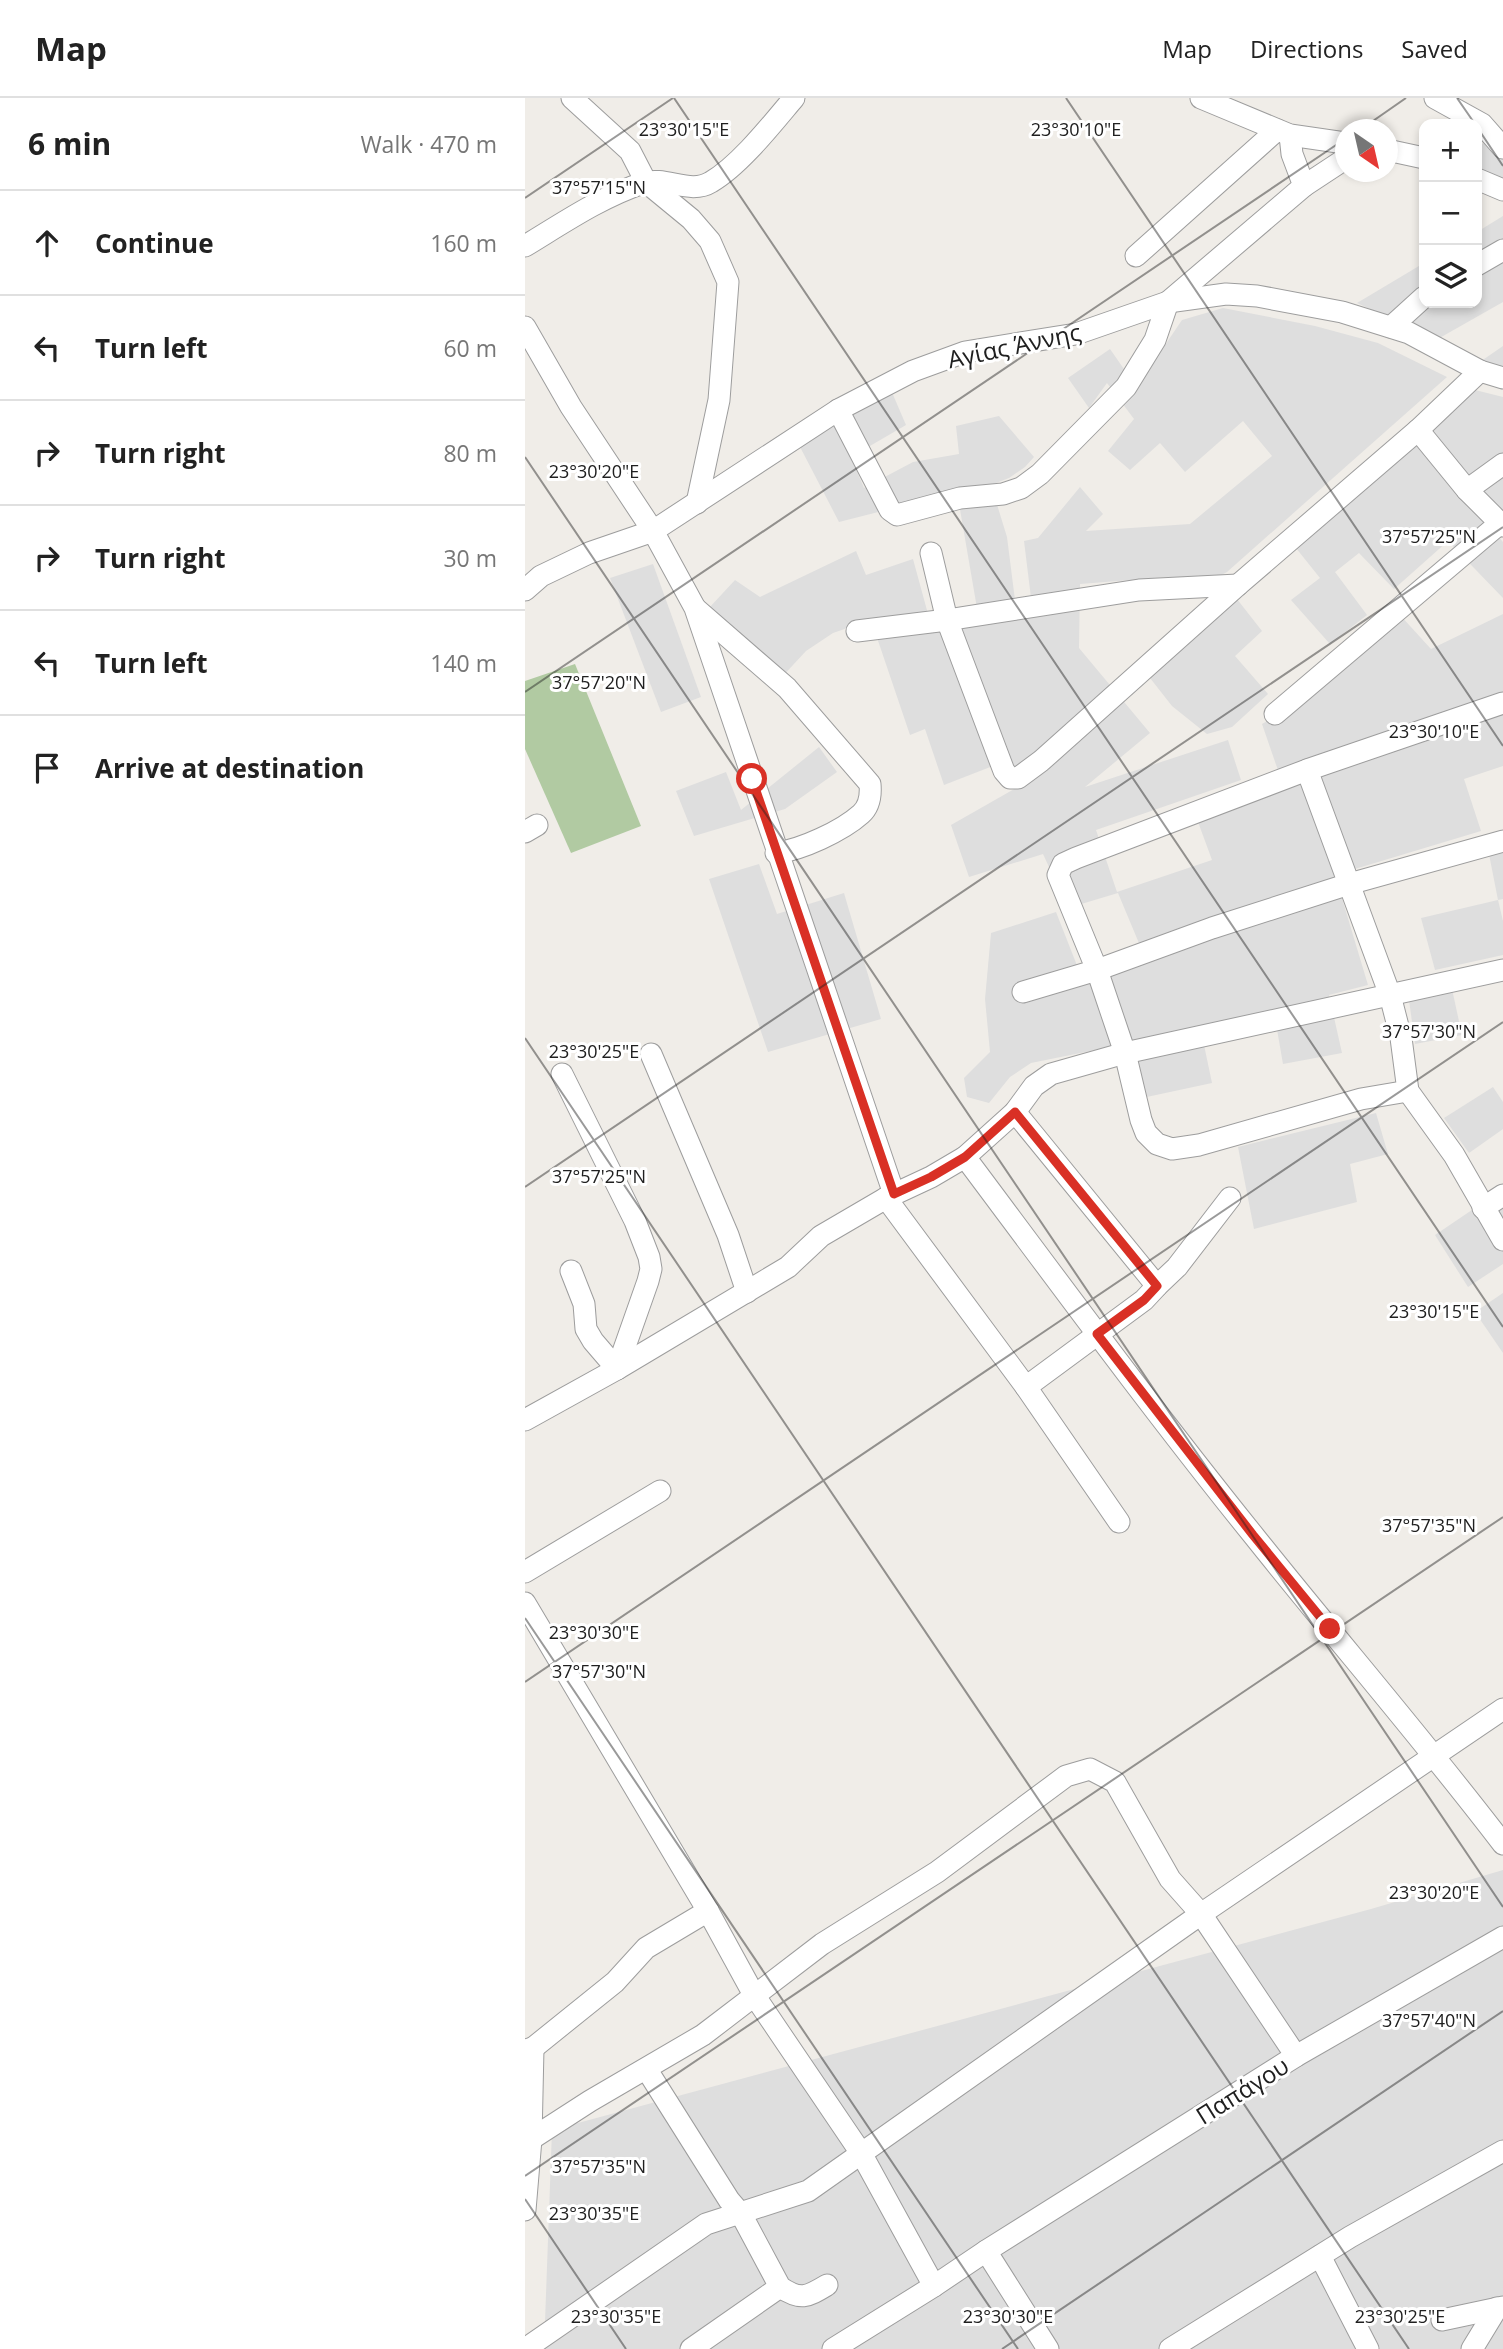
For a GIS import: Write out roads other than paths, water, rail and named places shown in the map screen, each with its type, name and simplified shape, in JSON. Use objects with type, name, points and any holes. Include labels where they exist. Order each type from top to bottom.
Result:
[{"type":"street","points":[[572,98],[630,151],[646,182],[691,219],[710,241],[728,282],[719,400],[697,503]]},
{"type":"street","points":[[525,247],[580,212],[646,182],[661,181],[688,188],[710,183],[767,129],[794,98]]},
{"type":"street","points":[[1201,98],[1284,133],[1335,141]]},
{"type":"street","points":[[1435,98],[1482,124],[1503,148]]},
{"type":"street","points":[[1284,133],[1304,186]]},
{"type":"street","points":[[1136,256],[1284,133]]},
{"type":"street","points":[[1398,152],[1419,157]]},
{"type":"street","points":[[838,410],[890,510],[897,515],[960,498],[1003,494],[1021,488],[1040,474],[1126,387],[1144,361],[1168,302],[1304,186],[1335,166]]},
{"type":"street","points":[[1482,181],[1503,190]]},
{"type":"street","points":[[1482,262],[1503,250]]},
{"type":"street","name":"Αγίας Άννης","points":[[525,590],[541,576],[589,553],[653,531],[838,410],[876,389],[946,357],[1076,334],[1168,302],[1226,294],[1257,296],[1342,312],[1409,333],[1480,371],[1503,379]]},
{"type":"street","points":[[1391,327],[1419,302]]},
{"type":"street","points":[[525,327],[571,407],[653,531],[695,608],[890,1196],[1119,1522]]},
{"type":"street","points":[[931,553],[947,620],[1004,771],[1010,778],[1019,778],[1418,430],[1480,371]]},
{"type":"street","points":[[1275,714],[1501,525],[1467,490],[1418,430]]},
{"type":"street","points":[[1467,490],[1503,464]]},
{"type":"street","points":[[857,631],[1139,590],[1238,585]]},
{"type":"street","points":[[695,608],[787,688],[870,784],[871,798],[862,813],[827,835],[786,851],[776,852]]},
{"type":"street","points":[[1408,1091],[1361,1099],[1211,1142],[1172,1149],[1157,1144],[1146,1133],[1141,1120],[1125,1053],[1097,970],[1058,875],[1063,864],[1307,770],[1503,703]]},
{"type":"street","points":[[1307,770],[1390,995],[1401,1038],[1408,1091],[1454,1155],[1503,1240]]},
{"type":"street","points":[[1023,992],[1097,970],[1212,928],[1349,884],[1503,841]]},
{"type":"street","points":[[525,1419],[617,1370],[789,1267],[821,1236],[965,1157],[1015,1112],[1034,1086],[1051,1074],[1125,1053],[1503,970]]},
{"type":"street","points":[[651,1054],[728,1236],[747,1292]]},
{"type":"street","points":[[562,1074],[635,1221],[649,1257],[651,1269],[648,1281],[617,1370]]},
{"type":"street","points":[[1015,1112],[1157,1286]]},
{"type":"street","points":[[965,1157],[1097,1334],[1253,1535],[1435,1755],[1503,1844]]},
{"type":"street","points":[[1483,1208],[1503,1195]]},
{"type":"street","points":[[1026,1387],[1144,1300],[1177,1268],[1230,1198]]},
{"type":"street","points":[[571,1271],[584,1304],[586,1329],[617,1370]]},
{"type":"street","points":[[525,1572],[660,1491]]},
{"type":"street","points":[[525,1604],[708,1911],[754,1995],[861,2153],[934,2286]]},
{"type":"street","points":[[525,2349],[706,2224],[808,2192],[1201,1914],[1503,1709]]},
{"type":"street","points":[[528,2141],[703,2035],[822,1944],[937,1872],[1066,1776],[1090,1769],[1115,1782],[1170,1879],[1201,1914],[1296,2056]]},
{"type":"street","points":[[525,2210],[529,2049],[615,1982],[646,1948],[708,1911]]},
{"type":"street","name":"Παπάγου","points":[[833,2349],[1296,2056],[1503,1937]]},
{"type":"street","points":[[647,2070],[729,2200],[741,2214],[780,2287],[800,2296],[808,2296],[827,2285]]},
{"type":"street","points":[[1170,2349],[1319,2256],[1503,2151]]},
{"type":"street","points":[[986,2251],[1048,2349]]},
{"type":"street","points":[[1319,2256],[1368,2349]]},
{"type":"street","points":[[691,2349],[780,2287]]},
{"type":"street","points":[[1442,2320],[1500,2307]]},
{"type":"street","points":[[1472,2349],[1500,2307]]}]
